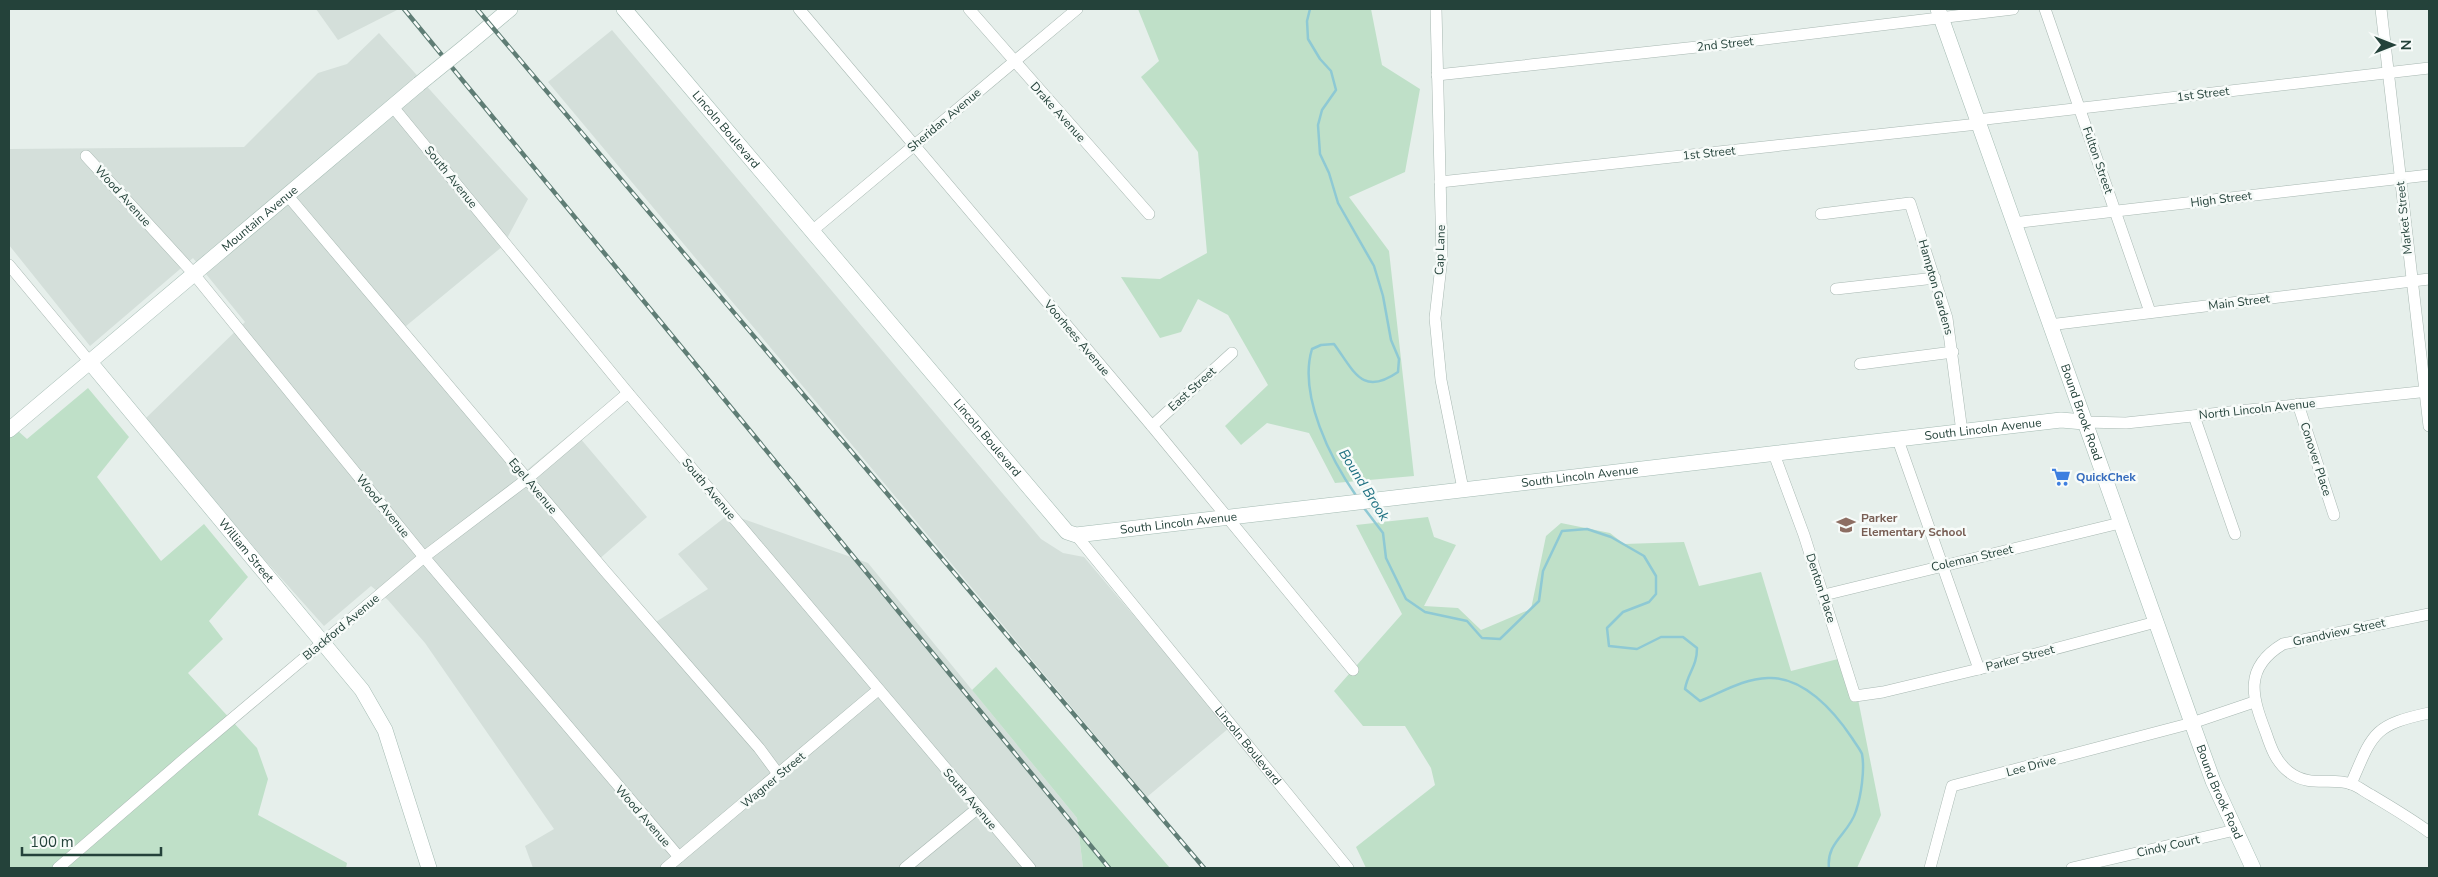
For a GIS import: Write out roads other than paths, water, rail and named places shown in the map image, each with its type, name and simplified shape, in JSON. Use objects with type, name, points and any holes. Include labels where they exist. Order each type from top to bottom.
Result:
[{"type":"main road","name":"Mountain Avenue","points":[[9,430],[193,273],[288,196],[510,9]]},
{"type":"main road","name":"Lincoln Boulevard","points":[[624,9],[1067,532],[1076,535]]},
{"type":"main road","name":"Bound Brook Road","points":[[1939,14],[2192,723],[2235,830],[2253,868]]},
{"type":"main road","name":"William Street","points":[[89,361],[362,690],[385,730],[429,868]]},
{"type":"main road","name":"South Lincoln Avenue","points":[[1076,535],[2061,420],[2084,422]]},
{"type":"street","name":"Voorhees Avenue","points":[[799,9],[1152,426],[1352,670]]},
{"type":"street","name":"Drake Avenue","points":[[969,9],[1149,214]]},
{"type":"street","name":"Sheridan Avenue","points":[[812,231],[1077,9]]},
{"type":"street","name":"Cap Lane","points":[[1436,9],[1442,257],[1436,318],[1441,380],[1463,490]]},
{"type":"street","name":"2nd Street","points":[[1437,75],[1939,14],[2012,9]]},
{"type":"street","name":"Fulton Street","points":[[2045,9],[2150,312]]},
{"type":"street","name":"Market Street","points":[[2381,9],[2429,426]]},
{"type":"street","name":"1st Street","points":[[1440,182],[1977,122],[2080,108],[2429,68]]},
{"type":"street","name":"South Avenue","points":[[393,107],[628,393],[1030,868]]},
{"type":"street","name":"Wood Avenue","points":[[86,156],[193,273],[424,557],[679,857]]},
{"type":"street","name":"High Street","points":[[2013,223],[2429,175]]},
{"type":"street","name":"Egel Avenue","points":[[288,196],[527,479],[759,748],[778,775]]},
{"type":"street","name":"Hampton Gardens","points":[[1821,214],[1910,203],[1947,318],[1953,352],[1962,432]]},
{"type":"street","name":"William Street","points":[[9,265],[89,361]]},
{"type":"street","points":[[1836,290],[1935,278]]},
{"type":"street","name":"Main Street","points":[[2049,325],[2429,279]]},
{"type":"street","points":[[1860,364],[1953,352]]},
{"type":"street","name":"East Street","points":[[1152,426],[1232,353]]},
{"type":"street","name":"North Lincoln Avenue","points":[[2084,422],[2126,423],[2426,391]]},
{"type":"street","name":"Blackford Avenue","points":[[58,868],[424,557],[527,479],[628,393]]},
{"type":"street","name":"Conover Place","points":[[2298,404],[2334,515]]},
{"type":"street","points":[[2194,416],[2235,534]]},
{"type":"street","points":[[1898,440],[1979,669]]},
{"type":"street","name":"Denton Place","points":[[1774,454],[1824,595],[1855,696],[1883,692]]},
{"type":"street","name":"Coleman Street","points":[[1824,595],[2120,523]]},
{"type":"street","name":"Lincoln Boulevard","points":[[1076,535],[1348,868]]},
{"type":"street","name":"Grandview Street","points":[[2429,614],[2283,644],[2272,650],[2255,677],[2254,702],[2272,751],[2280,764],[2290,773],[2313,782],[2351,784],[2429,832]]},
{"type":"street","name":"Parker Street","points":[[1883,692],[1979,669],[2156,622]]},
{"type":"street","name":"Wagner Street","points":[[666,868],[878,690]]},
{"type":"street","points":[[2192,723],[2254,702]]},
{"type":"street","points":[[2351,784],[2366,750],[2376,734],[2388,724],[2429,713]]},
{"type":"street","name":"Lee Drive","points":[[1930,868],[1952,786],[2192,723]]},
{"type":"street","points":[[905,868],[978,808]]},
{"type":"street","name":"Cindy Court","points":[[2072,868],[2235,830]]},
{"type":"waterway","name":"Bound Brook","points":[[1310,9],[1307,21],[1308,39],[1320,59],[1331,71],[1336,90],[1322,110],[1318,125],[1320,154],[1329,173],[1338,203],[1374,266],[1383,296],[1391,340],[1399,359],[1398,372],[1376,382],[1367,381],[1360,378],[1334,344],[1321,345],[1312,349],[1309,367],[1309,386],[1313,406],[1337,465],[1357,497]]},
{"type":"waterway","name":"Bound Brook","points":[[1364,508],[1383,533],[1386,558],[1406,599],[1425,612],[1467,621],[1482,638],[1500,639],[1539,601],[1543,571],[1562,531],[1587,529],[1611,537],[1644,556],[1656,576],[1656,594],[1649,602],[1623,612],[1607,628],[1609,646],[1637,649],[1661,637],[1683,637],[1697,648],[1696,660],[1685,689],[1700,701],[1741,683],[1768,678],[1781,679],[1805,689],[1816,697],[1836,717],[1860,750],[1863,760],[1863,775],[1858,805],[1853,819],[1831,851],[1829,868]]},
{"type":"railway","points":[[404,9],[1109,868]]},
{"type":"railway","points":[[477,9],[1204,868]]},
{"type":"place","name":"QuickChek","points":[[2061,477]]},
{"type":"place","name":"Parker Elementary School","points":[[1846,525]]}]
